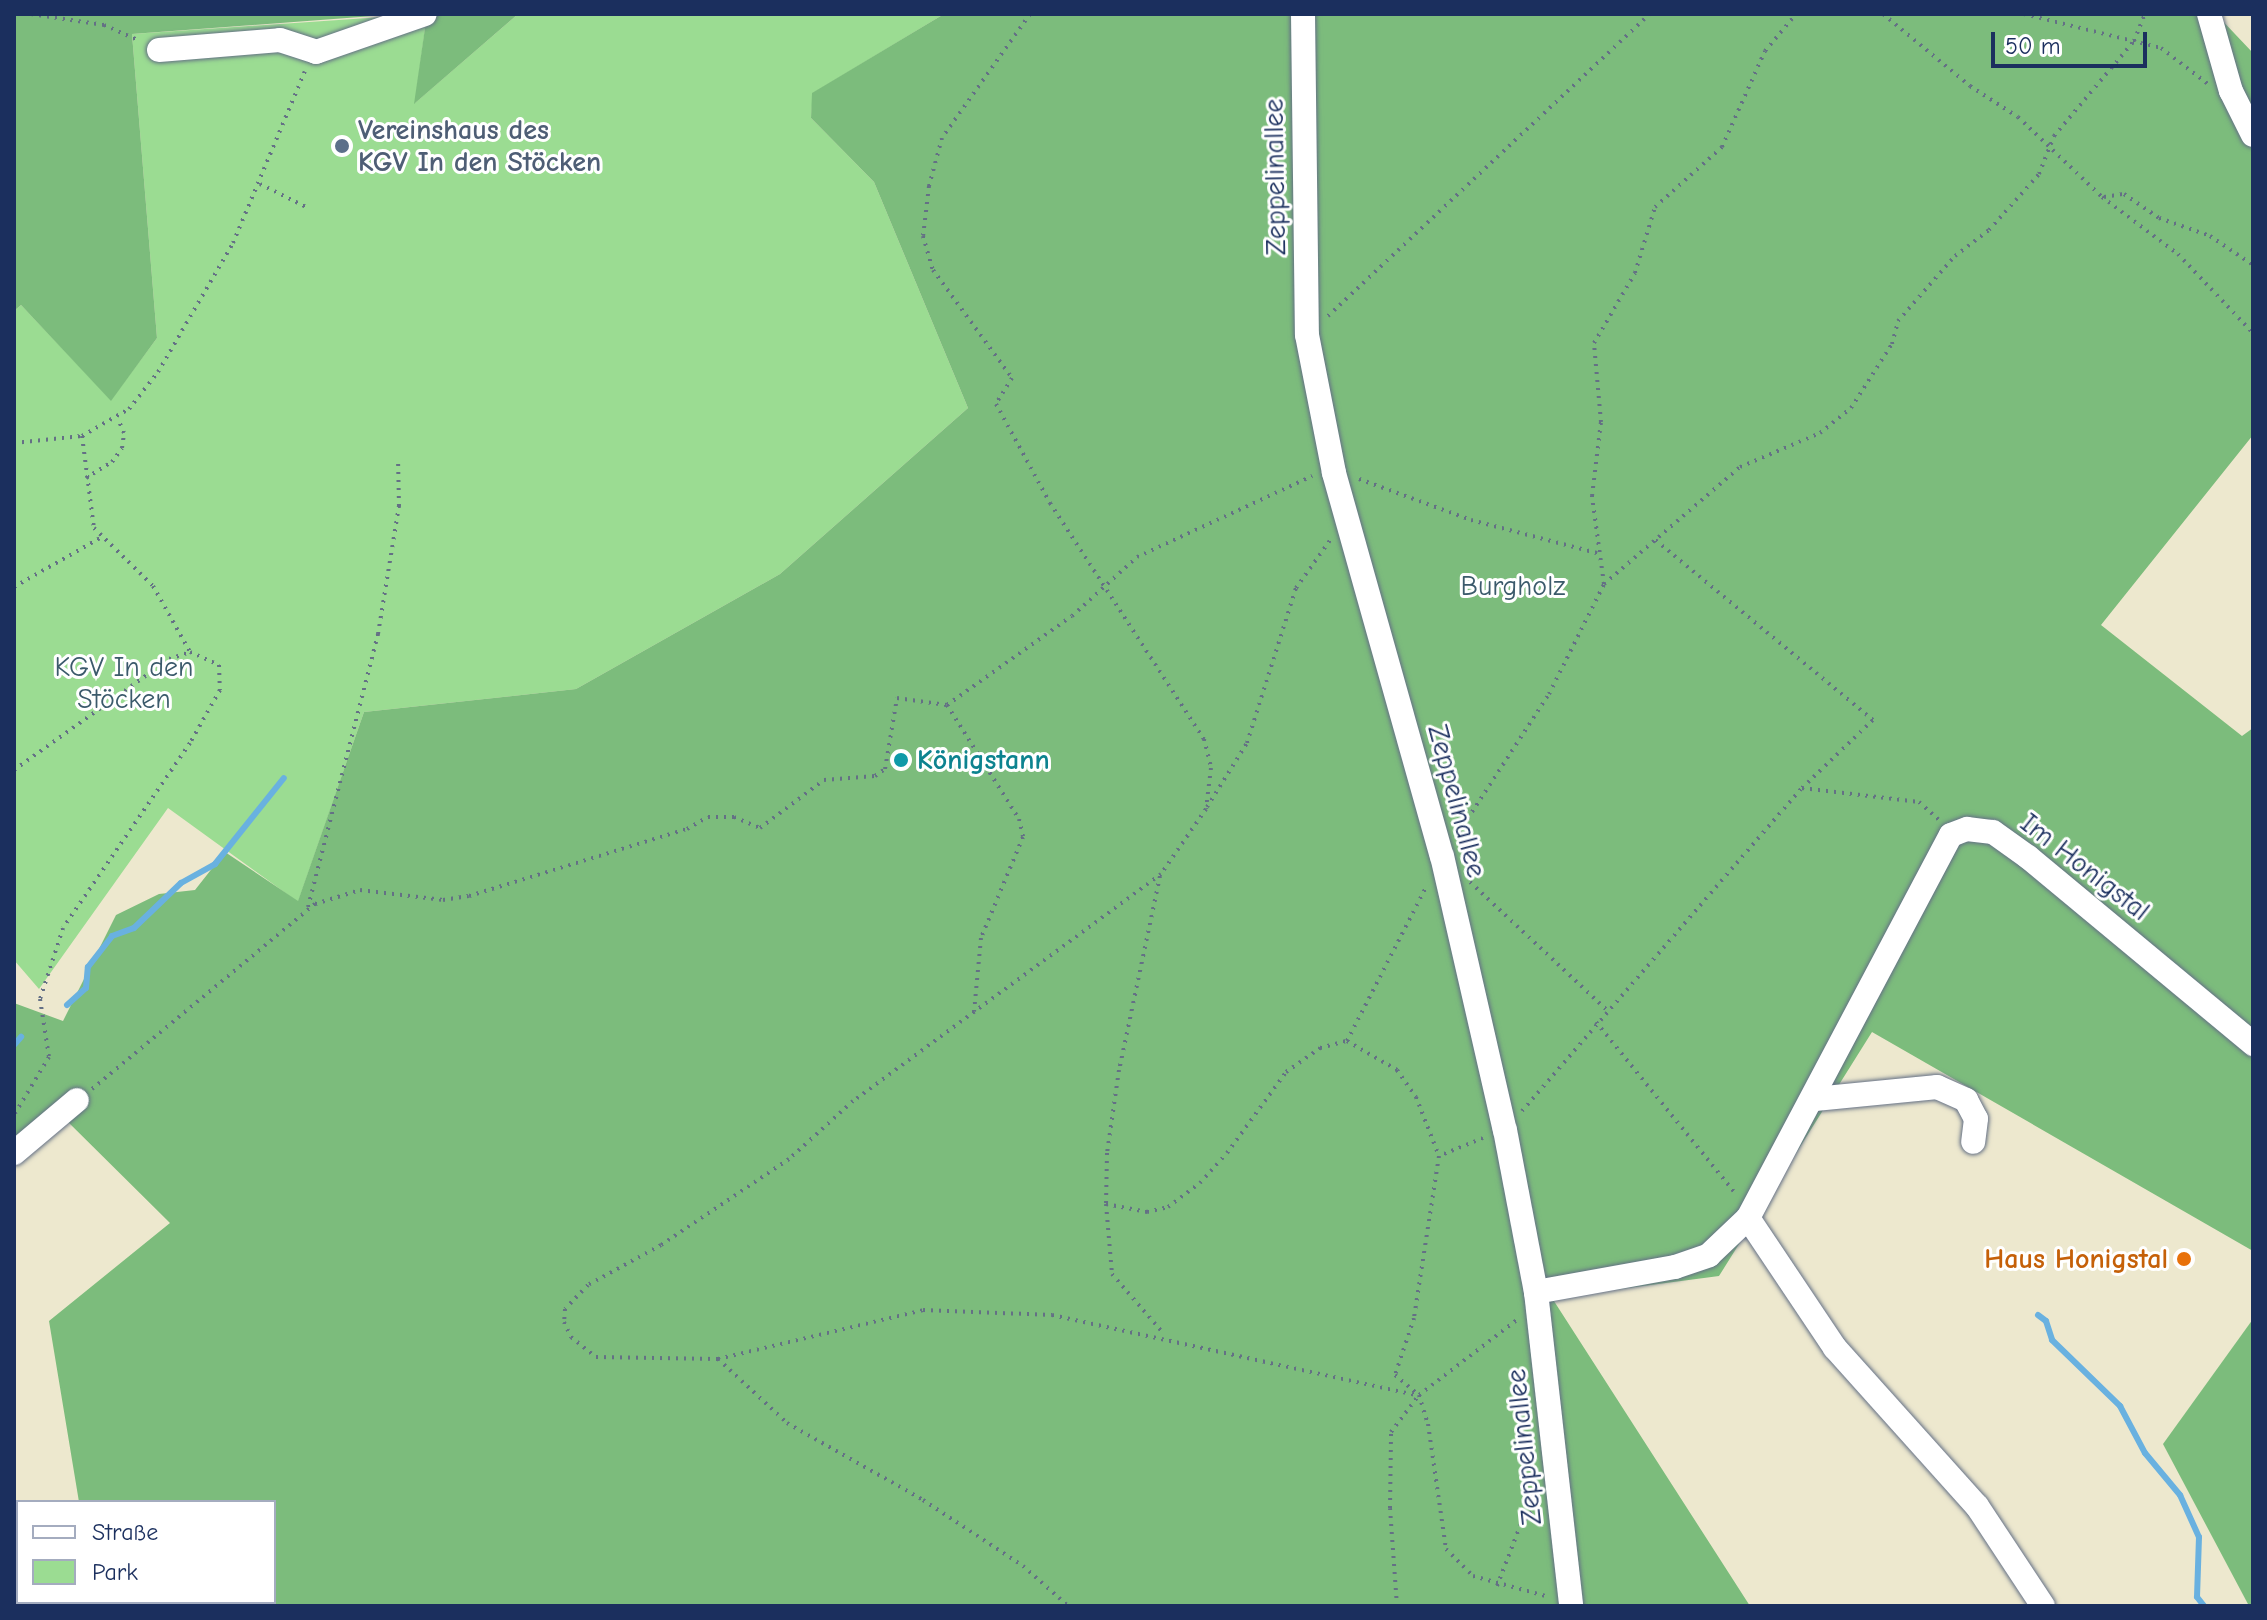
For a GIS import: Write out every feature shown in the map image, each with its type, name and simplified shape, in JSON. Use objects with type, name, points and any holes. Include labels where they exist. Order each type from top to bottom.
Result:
[{"type":"street","points":[[159,50],[280,40],[316,52],[425,14]]},
{"type":"street","name":"Zeppelinallee","points":[[1303,14],[1307,335],[1334,473],[1442,856],[1505,1130],[1536,1292],[1570,1601]]},
{"type":"street","points":[[2209,14],[2231,91],[2253,135]]},
{"type":"street","name":"Im Honigstal","points":[[1951,835],[1978,828],[1993,832],[2253,1044]]},
{"type":"street","points":[[1536,1292],[1675,1267],[1709,1255],[1748,1218],[1815,1099],[1951,835]]},
{"type":"street","points":[[1815,1099],[1937,1087],[1966,1100],[1976,1119],[1973,1142]]},
{"type":"street","points":[[14,1153],[77,1100]]},
{"type":"street","points":[[1748,1218],[1835,1348],[1977,1506],[2043,1606]]},
{"type":"path","points":[[31,14],[104,25],[159,50]]},
{"type":"path","points":[[1030,14],[942,138],[929,186],[923,236],[933,270],[1012,378],[996,404],[1050,503],[1108,585],[1131,631],[1204,739],[1211,768],[1206,809]]},
{"type":"path","points":[[1307,335],[1650,14]]},
{"type":"path","points":[[1604,584],[1592,496],[1601,422],[1594,343],[1635,273],[1655,207],[1722,147],[1765,51],[1796,14]]},
{"type":"path","points":[[1883,14],[1970,86],[2018,117],[2050,152],[2102,197],[2178,254],[2253,333]]},
{"type":"path","points":[[2024,14],[2161,48],[2199,82],[2231,91]]},
{"type":"path","points":[[1347,1041],[1442,856],[1549,694],[1604,584],[1740,467],[1820,433],[1851,408],[1886,355],[1898,321],[1955,256],[1989,230],[2039,174],[2054,136],[2134,41],[2145,14]]},
{"type":"path","points":[[14,443],[82,436],[118,419],[158,372],[233,243],[316,52]]},
{"type":"path","points":[[260,184],[306,207]]},
{"type":"path","points":[[2102,197],[2124,194],[2159,218],[2210,236],[2253,265]]},
{"type":"path","points":[[86,478],[106,467],[122,448],[124,433],[118,419]]},
{"type":"path","points":[[14,1115],[49,1057],[40,999],[63,928],[190,743],[220,690],[219,665],[190,652],[153,586],[102,537],[89,517],[82,436]]},
{"type":"path","points":[[307,910],[378,634],[399,506],[398,460]]},
{"type":"path","points":[[77,1100],[230,980],[307,910],[360,890],[443,900],[469,896],[687,829],[708,817],[734,817],[760,828],[824,780],[875,776],[885,769],[897,698],[947,705],[1108,585],[1137,557],[1280,488],[1319,473],[1334,473],[1388,486],[1485,525],[1601,554]]},
{"type":"path","points":[[1347,519],[1296,588],[1247,743],[1161,874],[853,1101],[789,1159],[661,1245],[588,1285],[565,1309],[571,1337],[596,1357],[718,1359],[923,1310],[1052,1315],[1166,1336],[1419,1395]]},
{"type":"path","points":[[14,587],[102,537]]},
{"type":"path","points":[[1439,1156],[1505,1130],[1802,788],[1873,720],[1654,539]]},
{"type":"path","points":[[14,770],[148,672],[190,652]]},
{"type":"path","points":[[947,705],[1019,819],[1023,837],[981,938],[974,1012]]},
{"type":"path","points":[[1802,788],[1919,802],[1951,835]]},
{"type":"path","points":[[1442,856],[1607,1010]]},
{"type":"path","points":[[1161,874],[1119,1070],[1107,1153],[1106,1204],[1112,1274],[1166,1336]]},
{"type":"path","points":[[1596,1022],[1680,1131],[1732,1185],[1748,1218]]},
{"type":"path","points":[[1106,1204],[1147,1212],[1168,1207],[1218,1163],[1286,1072],[1320,1048],[1347,1041],[1397,1070],[1416,1097],[1439,1156],[1414,1318],[1395,1375],[1419,1395],[1435,1455],[1446,1549],[1473,1576],[1541,1599],[1570,1601]]},
{"type":"path","points":[[1397,1606],[1390,1508],[1391,1432],[1419,1395],[1510,1326],[1536,1292]]},
{"type":"path","points":[[718,1359],[787,1423],[923,1500],[1023,1566],[1068,1606]]},
{"type":"path","points":[[1497,1586],[1520,1526],[1541,1501],[1560,1495]]},
{"type":"green space","points":[[14,14],[400,14],[132,34],[157,338],[111,401],[21,305],[14,311]]},
{"type":"green space","name":"KGV In den Stöcken","points":[[427,14],[415,103],[518,14],[944,14],[813,93],[811,118],[874,182],[968,408],[780,574],[576,689],[364,712],[298,902],[168,808],[39,989],[14,960],[14,311],[21,305],[111,400],[157,338],[132,34]]},
{"type":"green space","points":[[427,14],[518,14],[414,104]]},
{"type":"green space","name":"Burgholz","points":[[944,14],[2216,14],[2253,53],[2253,435],[2101,625],[2242,736],[2253,728],[2253,1251],[1872,1032],[1719,1276],[1552,1298],[1750,1606],[14,1606],[16,1558],[16,1604],[276,1604],[276,1500],[79,1500],[49,1321],[170,1223],[63,1117],[14,1162],[14,1003],[63,1021],[116,915],[159,894],[195,890],[225,852],[298,901],[364,712],[576,689],[780,574],[968,408],[874,182],[811,118],[812,93]]},
{"type":"green space","points":[[2253,1319],[2253,1606],[2249,1606],[2163,1444]]},
{"type":"waterway","points":[[67,1005],[86,988],[88,967],[112,936],[134,928],[181,883],[215,864],[284,778]]},
{"type":"waterway","points":[[14,1045],[21,1037]]},
{"type":"waterway","points":[[2038,1315],[2046,1321],[2052,1340],[2120,1406],[2145,1453],[2180,1495],[2199,1537],[2197,1597],[2204,1606]]},
{"type":"place","name":"Vereinshaus des KGV In den Stöcken","points":[[342,146]]},
{"type":"place","name":"Königstann","points":[[901,760]]},
{"type":"place","name":"Haus Honigstal","points":[[2184,1259]]}]
